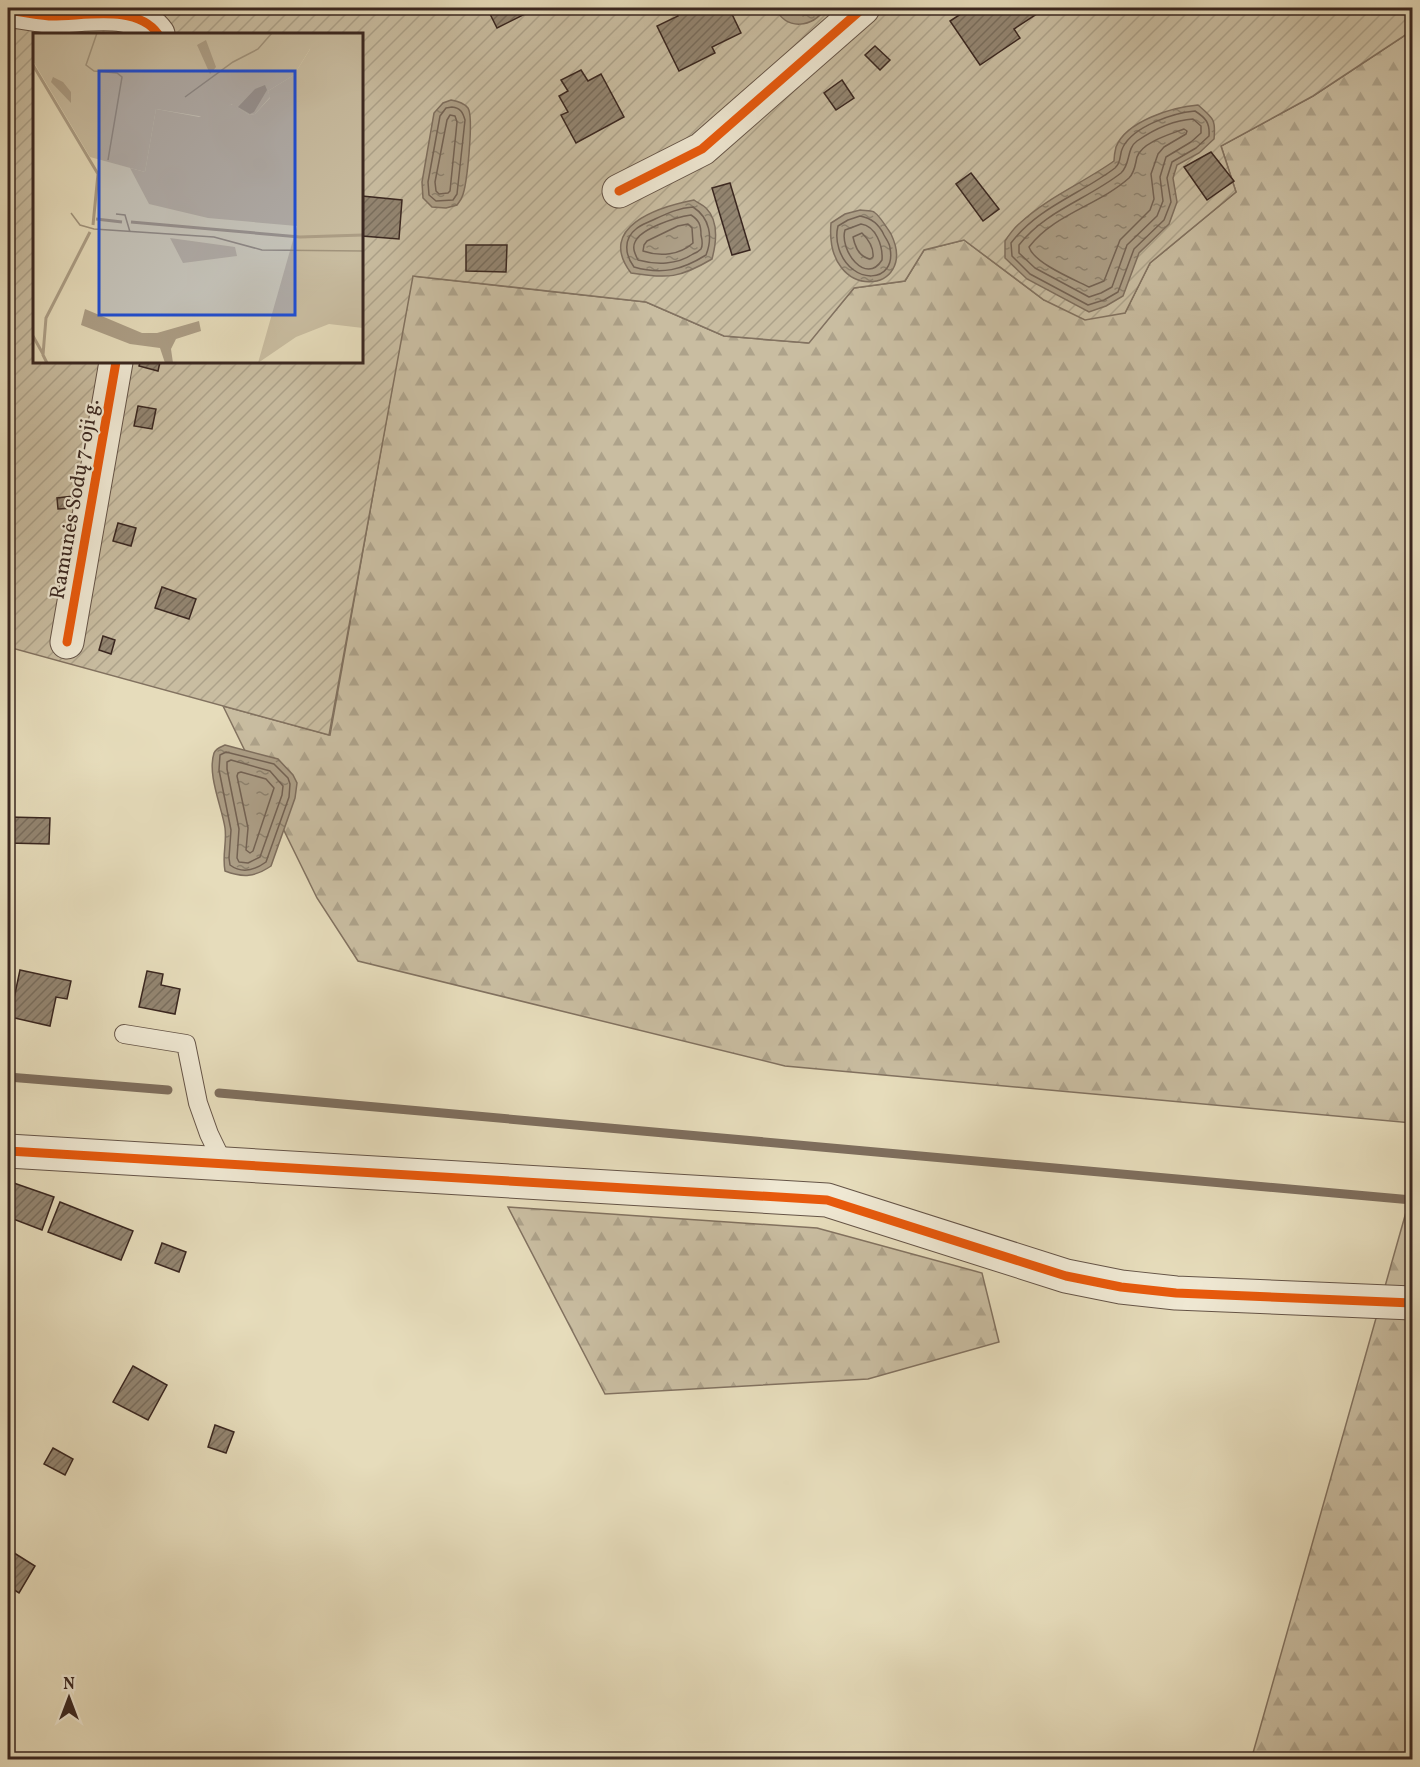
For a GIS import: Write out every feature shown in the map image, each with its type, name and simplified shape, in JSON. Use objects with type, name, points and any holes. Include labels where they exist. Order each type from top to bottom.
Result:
[{"type":"street","points":[[619,191],[702,149],[863,8]]},
{"type":"street","points":[[8,10],[48,16],[126,14],[156,31]]},
{"type":"street","name":"Ramunės Sodų 7-oji g.","points":[[67,642],[116,363]]},
{"type":"street","points":[[8,1151],[827,1200],[1066,1276],[1121,1287],[1176,1293],[1413,1303]]},
{"type":"lane","points":[[124,1034],[186,1044],[198,1103],[209,1134],[224,1165]]},
{"type":"green space","points":[[8,8],[1412,8],[1410,32],[1313,96],[1221,146],[1236,192],[1150,263],[1125,313],[1085,320],[1044,300],[964,240],[924,250],[905,281],[854,288],[809,343],[724,336],[646,302],[413,276],[329,735],[8,647]]},
{"type":"green space","points":[[1412,28],[1412,1123],[785,1066],[358,961],[317,898],[223,706],[330,735],[412,276],[646,302],[724,336],[808,343],[854,288],[905,281],[924,250],[964,240],[1044,300],[1125,313],[1150,263],[1236,192],[1221,146],[1313,96],[1410,32]]},
{"type":"green space","points":[[1412,1191],[1412,1759],[1251,1760]]},
{"type":"green space","points":[[508,1207],[817,1228],[982,1273],[999,1342],[868,1379],[605,1394]]},
{"type":"water","points":[[775,8],[826,8],[814,20],[800,24],[786,21]]},
{"type":"water","points":[[451,100],[464,105],[470,114],[466,180],[462,197],[457,205],[446,208],[432,207],[423,198],[422,182],[434,113],[443,103]]},
{"type":"water","points":[[1198,105],[1212,119],[1214,139],[1199,153],[1177,165],[1173,178],[1177,202],[1169,224],[1139,253],[1123,296],[1106,306],[1089,312],[1027,279],[1005,258],[1005,241],[1016,227],[1042,205],[1114,161],[1116,147],[1121,138],[1130,130],[1164,112]]},
{"type":"water","points":[[694,200],[706,208],[713,219],[715,240],[712,259],[691,270],[673,275],[655,276],[631,273],[622,257],[621,243],[626,232],[649,214]]},
{"type":"water","points":[[860,210],[874,212],[891,234],[896,254],[893,269],[883,279],[869,282],[855,278],[842,268],[833,249],[831,223],[845,214]]},
{"type":"water","points":[[225,745],[278,759],[293,775],[297,783],[295,798],[271,866],[254,874],[238,875],[225,871],[225,828],[212,762],[215,751]]},
{"type":"building","points":[[487,8],[537,8],[497,28]]},
{"type":"building","points":[[674,8],[729,8],[741,33],[712,47],[715,53],[679,71],[657,26],[678,16]]},
{"type":"building","points":[[970,8],[1036,8],[1040,12],[1014,29],[1020,38],[980,65],[950,21]]},
{"type":"building","points":[[875,46],[890,60],[880,70],[865,55]]},
{"type":"building","points":[[581,70],[588,81],[601,74],[624,117],[576,143],[561,115],[568,112],[559,96],[568,91],[561,80]]},
{"type":"building","points":[[842,80],[854,98],[836,110],[824,93]]},
{"type":"building","points":[[1211,152],[1234,181],[1207,200],[1184,167]]},
{"type":"building","points":[[971,173],[999,209],[983,221],[956,184]]},
{"type":"building","points":[[730,183],[750,250],[732,255],[712,188]]},
{"type":"building","points":[[363,196],[402,200],[399,239],[363,236]]},
{"type":"building","points":[[466,245],[507,245],[506,272],[466,271]]},
{"type":"building","points":[[140,363],[160,363],[158,371],[139,366]]},
{"type":"building","points":[[138,406],[156,409],[152,429],[134,426]]},
{"type":"building","points":[[73,496],[74,508],[58,509],[57,498]]},
{"type":"building","points":[[118,523],[136,528],[131,546],[113,541]]},
{"type":"building","points":[[162,587],[196,599],[189,619],[155,608]]},
{"type":"building","points":[[103,636],[115,640],[111,654],[99,650]]},
{"type":"building","points":[[8,817],[50,818],[49,844],[8,843]]},
{"type":"building","points":[[20,970],[71,981],[67,999],[56,997],[50,1026],[10,1017]]},
{"type":"building","points":[[147,971],[163,974],[161,985],[180,989],[175,1014],[139,1007]]},
{"type":"building","points":[[8,1181],[54,1197],[42,1230],[8,1217]]},
{"type":"building","points":[[60,1202],[133,1231],[121,1260],[48,1232]]},
{"type":"building","points":[[162,1243],[186,1252],[179,1272],[155,1263]]},
{"type":"building","points":[[133,1366],[167,1385],[148,1420],[113,1402]]},
{"type":"building","points":[[215,1425],[234,1432],[226,1453],[208,1447]]},
{"type":"building","points":[[53,1448],[73,1459],[65,1475],[44,1464]]},
{"type":"building","points":[[11,1551],[35,1566],[19,1593],[8,1586],[8,1556]]},
{"type":"waterway","points":[[8,1077],[168,1090]]},
{"type":"waterway","points":[[219,1093],[1412,1200]]},
{"type":"cycle path","points":[[619,191],[702,149],[863,8]]},
{"type":"cycle path","points":[[8,10],[49,16],[123,15],[148,24],[157,33]]},
{"type":"cycle path","points":[[67,642],[116,363]]},
{"type":"cycle path","points":[[8,1151],[827,1200],[1066,1276],[1121,1287],[1176,1293],[1412,1303]]}]
